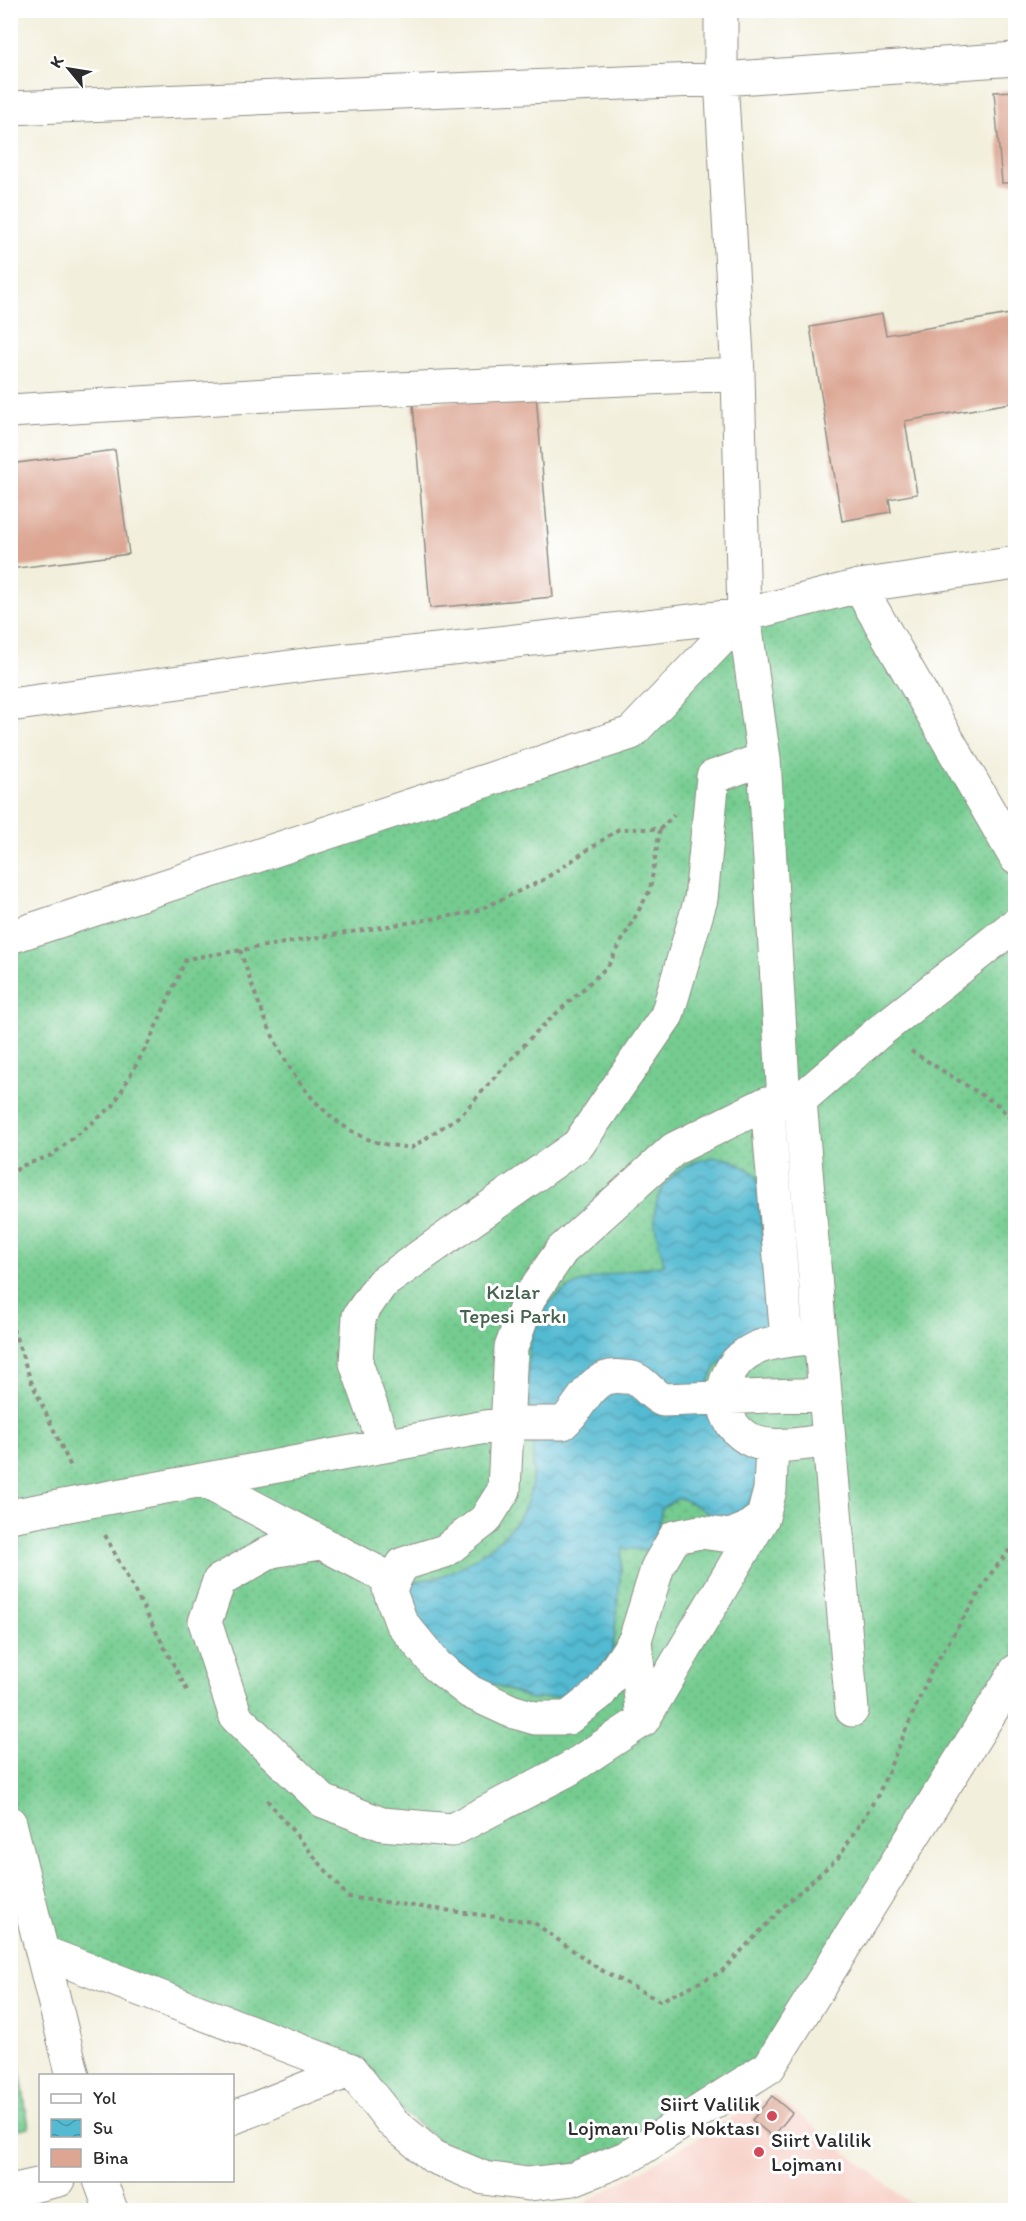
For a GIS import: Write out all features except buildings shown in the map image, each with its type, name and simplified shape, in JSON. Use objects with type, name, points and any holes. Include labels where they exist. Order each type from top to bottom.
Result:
[{"type":"street","points":[[721,10],[721,79],[738,374],[744,615],[764,759],[784,1102],[787,1340]]},
{"type":"street","points":[[10,108],[721,79],[1016,59]]},
{"type":"street","points":[[10,411],[283,394],[738,374]]},
{"type":"street","points":[[10,705],[312,664],[744,615],[859,586],[1016,563]]},
{"type":"street","points":[[859,586],[1016,858]]},
{"type":"street","points":[[10,937],[631,733],[744,615]]},
{"type":"street","points":[[386,1446],[356,1363],[358,1316],[381,1284],[578,1145],[668,1015],[701,899],[713,777],[764,759]]},
{"type":"street","points":[[763,1517],[747,1529],[730,1536],[700,1532],[675,1537],[658,1566],[635,1640],[600,1693],[568,1718],[536,1718],[511,1711],[470,1692],[437,1666],[401,1622],[389,1589],[403,1564],[445,1551],[485,1521],[504,1490],[511,1348],[529,1298],[562,1250],[618,1196],[674,1149],[784,1102],[880,1032],[1016,924]]},
{"type":"street","points":[[784,1102],[820,1337],[852,1710]]},
{"type":"street","points":[[820,1337],[787,1340],[749,1351],[737,1361],[727,1375],[724,1398],[730,1422],[741,1434],[756,1442],[772,1445],[829,1441]]},
{"type":"street","points":[[10,1516],[507,1423],[563,1423],[573,1414],[582,1397],[595,1382],[615,1376],[636,1379],[654,1396],[663,1400],[825,1394]]},
{"type":"street","points":[[320,1543],[272,1551],[219,1581],[205,1622],[236,1717],[323,1801],[382,1824],[452,1830],[569,1769],[643,1720],[763,1517],[770,1490],[772,1445]]},
{"type":"street","points":[[202,1480],[394,1581]]},
{"type":"street","points":[[635,1640],[643,1720]]},
{"type":"street","points":[[42,1952],[351,2070],[393,2123],[434,2157],[484,2178],[528,2184],[573,2179],[628,2157],[770,2067],[1016,1671]]},
{"type":"street","points":[[10,1823],[72,2074]]},
{"type":"street","points":[[234,2117],[351,2070]]},
{"type":"street","points":[[10,2191],[54,2182]]},
{"type":"street","points":[[100,2182],[111,2211]]},
{"type":"path","points":[[240,950],[262,1016],[286,1063],[326,1112],[370,1140],[411,1148],[460,1115],[533,1035],[608,966],[650,890],[660,829],[675,814]]},
{"type":"path","points":[[10,1178],[19,1167],[52,1155],[113,1106],[149,1042],[186,959],[474,912],[543,880],[619,829],[660,829]]},
{"type":"path","points":[[880,1032],[998,1105],[1016,1125]]},
{"type":"path","points":[[10,1320],[31,1381],[88,1502],[154,1633],[189,1694]]},
{"type":"path","points":[[265,1797],[348,1896],[533,1922],[598,1969],[660,2001],[721,1972],[788,1902],[838,1858],[878,1795],[932,1669],[992,1572],[1016,1542]]},
{"type":"shaded area","name":"Siirt Valilik Lojmanı","points":[[773,2094],[919,2210],[573,2210]]},
{"type":"green space","name":"Kızlar Tepesi Parkı","points":[[859,586],[1015,858],[1015,1671],[769,2067],[628,2157],[484,2178],[351,2070],[42,1952],[10,1823],[10,937],[631,733],[744,615]]},
{"type":"green space","points":[[10,2008],[29,2127],[11,2131],[10,2131]]},
{"type":"water","points":[[716,1157],[733,1160],[757,1175],[772,1339],[717,1365],[706,1393],[761,1452],[759,1475],[754,1494],[743,1508],[724,1521],[678,1498],[662,1508],[653,1551],[623,1548],[613,1652],[584,1687],[557,1697],[531,1699],[478,1678],[430,1641],[407,1599],[411,1584],[441,1576],[481,1554],[515,1523],[529,1497],[533,1466],[528,1368],[531,1337],[543,1310],[567,1289],[577,1284],[664,1264],[655,1222],[658,1197],[664,1186],[681,1170],[703,1159]]},
{"type":"place","name":"Siirt Valilik Lojmanı Polis Noktası","points":[[772,2116]]},
{"type":"place","name":"Siirt Valilik Lojmanı","points":[[759,2152]]}]
